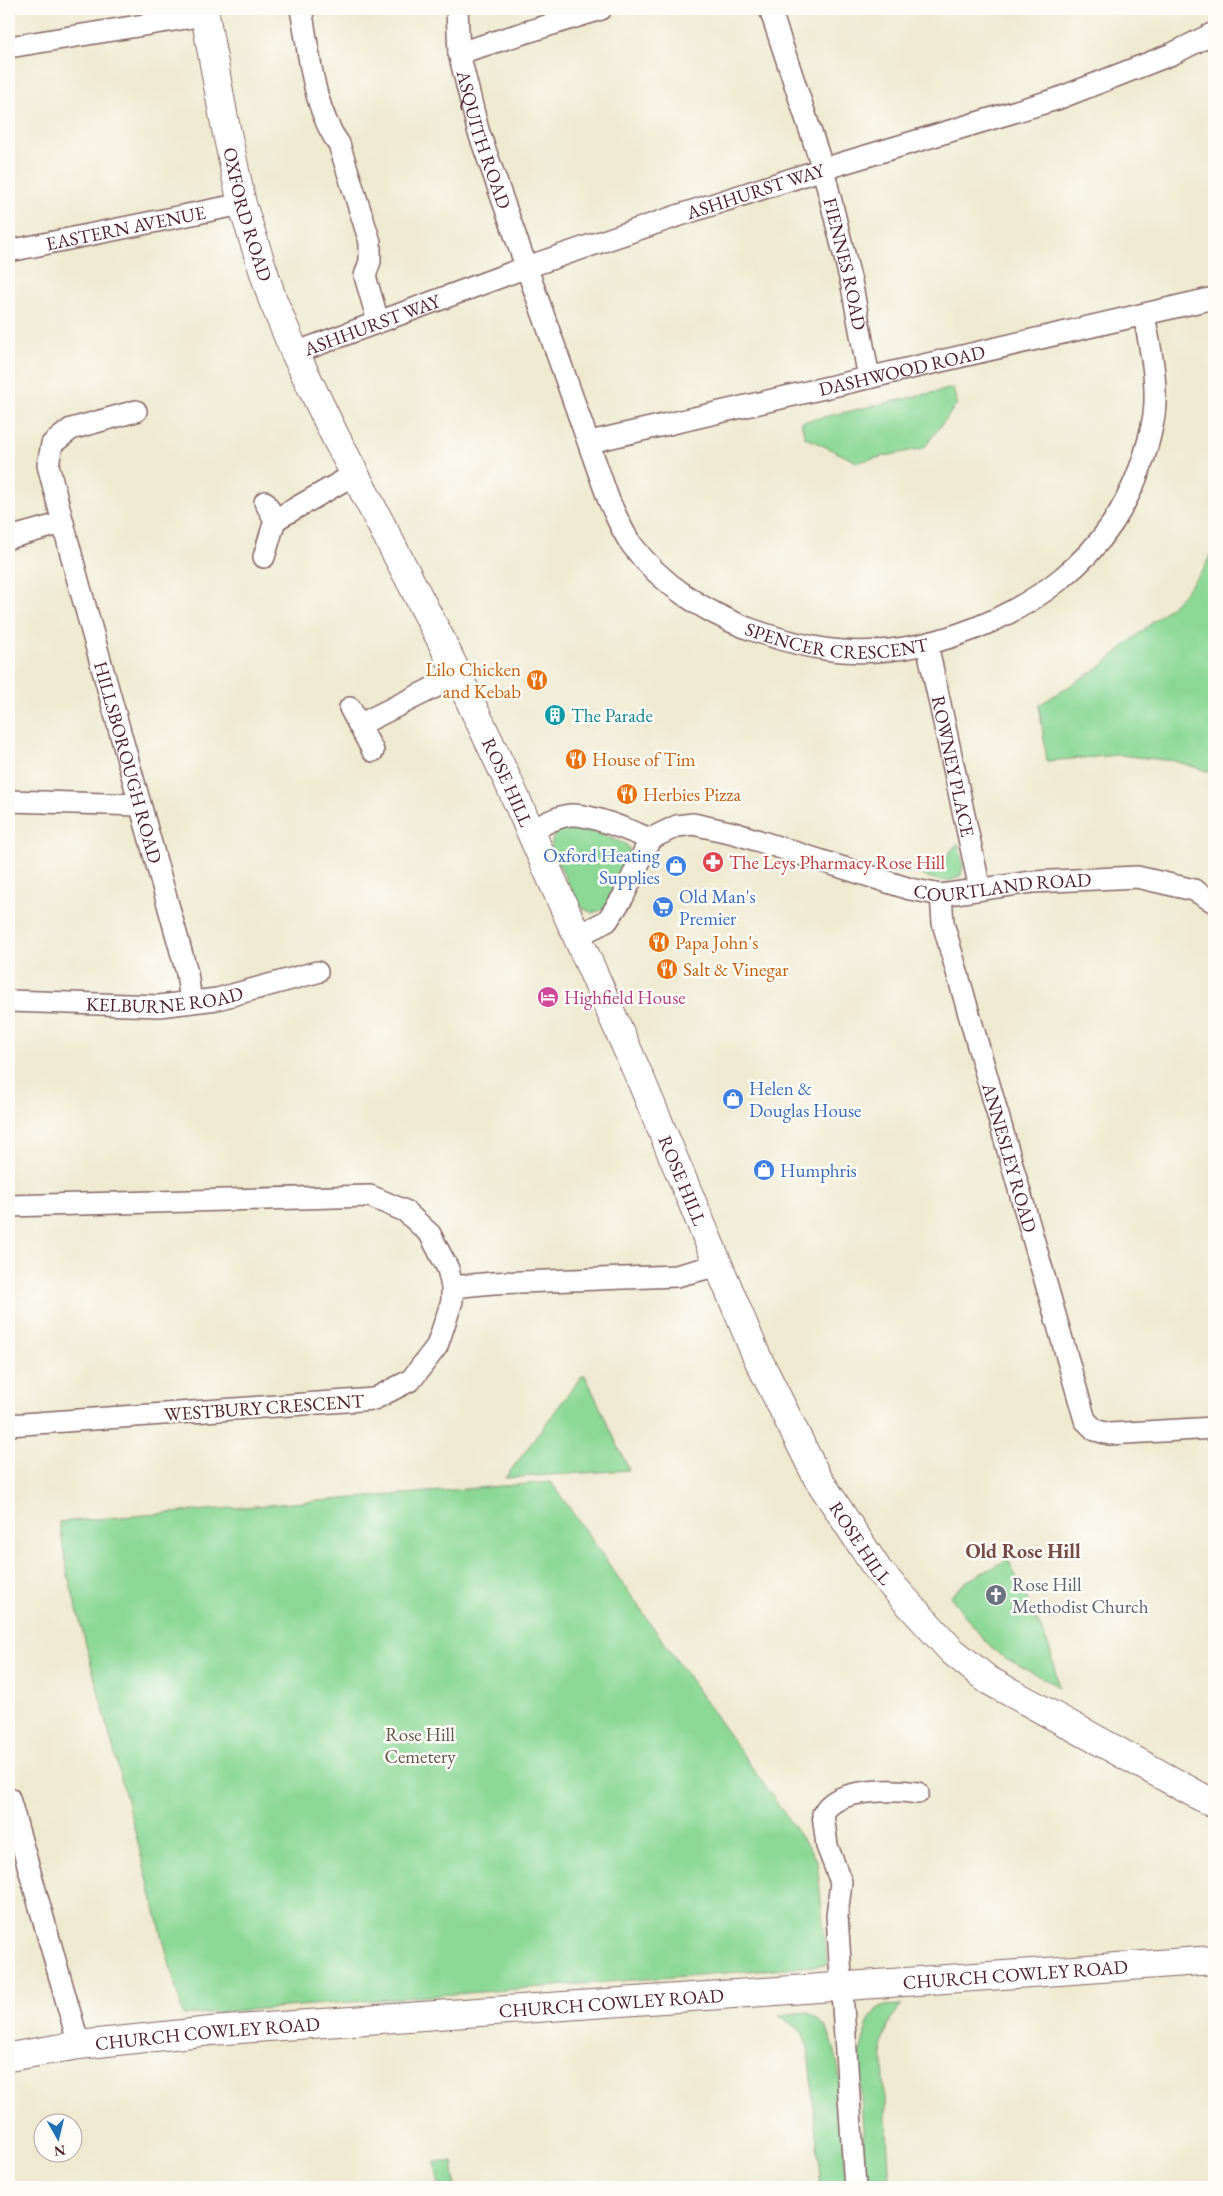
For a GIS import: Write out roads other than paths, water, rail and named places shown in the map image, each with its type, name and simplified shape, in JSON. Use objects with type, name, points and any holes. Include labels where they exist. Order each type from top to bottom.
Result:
[{"type":"main road","name":"OXFORD ROAD","points":[[204,12],[242,204],[272,298],[295,353],[323,410]]},
{"type":"main road","name":"ROSE HILL","points":[[323,410],[441,640],[531,830],[758,1357],[817,1477],[878,1570],[952,1651],[988,1680],[1214,1804]]},
{"type":"main road","name":"CHURCH COWLEY ROAD","points":[[9,2057],[79,2045],[211,2031],[1214,1960]]},
{"type":"street","points":[[301,9],[322,111],[330,132],[339,144],[370,242],[370,261],[365,276],[378,321]]},
{"type":"street","name":"ASQUITH ROAD","points":[[457,9],[459,53],[478,130],[527,267]]},
{"type":"street","points":[[459,53],[601,9]]},
{"type":"street","name":"FIENNES ROAD","points":[[770,9],[823,169],[852,286],[869,378]]},
{"type":"street","points":[[9,47],[204,12]]},
{"type":"street","name":"ASHHURST WAY","points":[[295,353],[527,267],[823,169],[1057,99],[1172,54],[1214,33]]},
{"type":"street","name":"EASTERN AVENUE","points":[[9,252],[242,204]]},
{"type":"street","name":"SPENCER CRESCENT","points":[[527,267],[590,442],[609,501],[631,544],[666,582],[718,616],[780,640],[843,651],[885,650],[927,644],[988,625],[1038,596],[1080,561],[1111,525],[1136,479],[1153,424],[1155,371],[1144,316]]},
{"type":"street","name":"DASHWOOD ROAD","points":[[590,442],[1144,316],[1214,298]]},
{"type":"street","name":"HILLSBOROUGH ROAD","points":[[136,412],[72,430],[52,444],[48,465],[139,804],[187,973],[191,1002]]},
{"type":"street","points":[[264,557],[270,511],[355,474]]},
{"type":"street","points":[[9,538],[63,524]]},
{"type":"street","name":"ROWNEY PLACE","points":[[927,644],[980,888]]},
{"type":"street","points":[[373,751],[355,716],[458,676]]},
{"type":"street","points":[[9,801],[139,804]]},
{"type":"street","points":[[531,830],[558,818],[572,815],[587,818],[650,839],[623,897],[607,921],[577,936]]},
{"type":"street","name":"COURTLAND ROAD","points":[[650,839],[677,826],[693,824],[734,833],[910,889],[941,895],[1032,882],[1137,877],[1194,890],[1214,902]]},
{"type":"street","name":"ANNESLEY ROAD","points":[[941,895],[943,922],[1085,1420],[1095,1430],[1109,1434],[1214,1428]]},
{"type":"street","name":"KELBURNE ROAD","points":[[9,1001],[160,1006],[217,999],[317,972]]},
{"type":"street","name":"WESTBURY CRESCENT","points":[[9,1206],[370,1196],[406,1211],[430,1234],[448,1270],[452,1287],[452,1301],[437,1346],[411,1380],[374,1399],[9,1425]]},
{"type":"street","points":[[452,1287],[493,1283],[676,1276],[719,1265]]},
{"type":"street","points":[[855,2187],[837,1916],[841,1882],[827,1846],[823,1814],[830,1804],[848,1795],[901,1790],[918,1793]]},
{"type":"street","points":[[9,1798],[79,2045]]},
{"type":"place","name":"Lilo Chicken and Kebab","points":[[537,680]]},
{"type":"place","name":"The Parade","points":[[555,715]]},
{"type":"place","name":"House of Tim","points":[[576,759]]},
{"type":"place","name":"Herbies Pizza","points":[[627,794]]},
{"type":"place","name":"The Leys Pharmacy Rose Hill","points":[[713,862]]},
{"type":"place","name":"Oxford Heating Supplies","points":[[676,866]]},
{"type":"place","name":"Old Man's Premier","points":[[663,907]]},
{"type":"place","name":"Papa John's","points":[[659,942]]},
{"type":"place","name":"Salt & Vinegar","points":[[667,969]]},
{"type":"place","name":"Highfield House","points":[[548,997]]},
{"type":"place","name":"Helen & Douglas House","points":[[733,1099]]},
{"type":"place","name":"Humphris","points":[[764,1170]]},
{"type":"place","name":"Rose Hill Methodist Church","points":[[996,1595]]},
{"type":"district","name":"Old Rose Hill","points":[[1023,1551]]},
{"type":"park label","name":"Rose Hill Cemetery","points":[[420,1745]]}]
